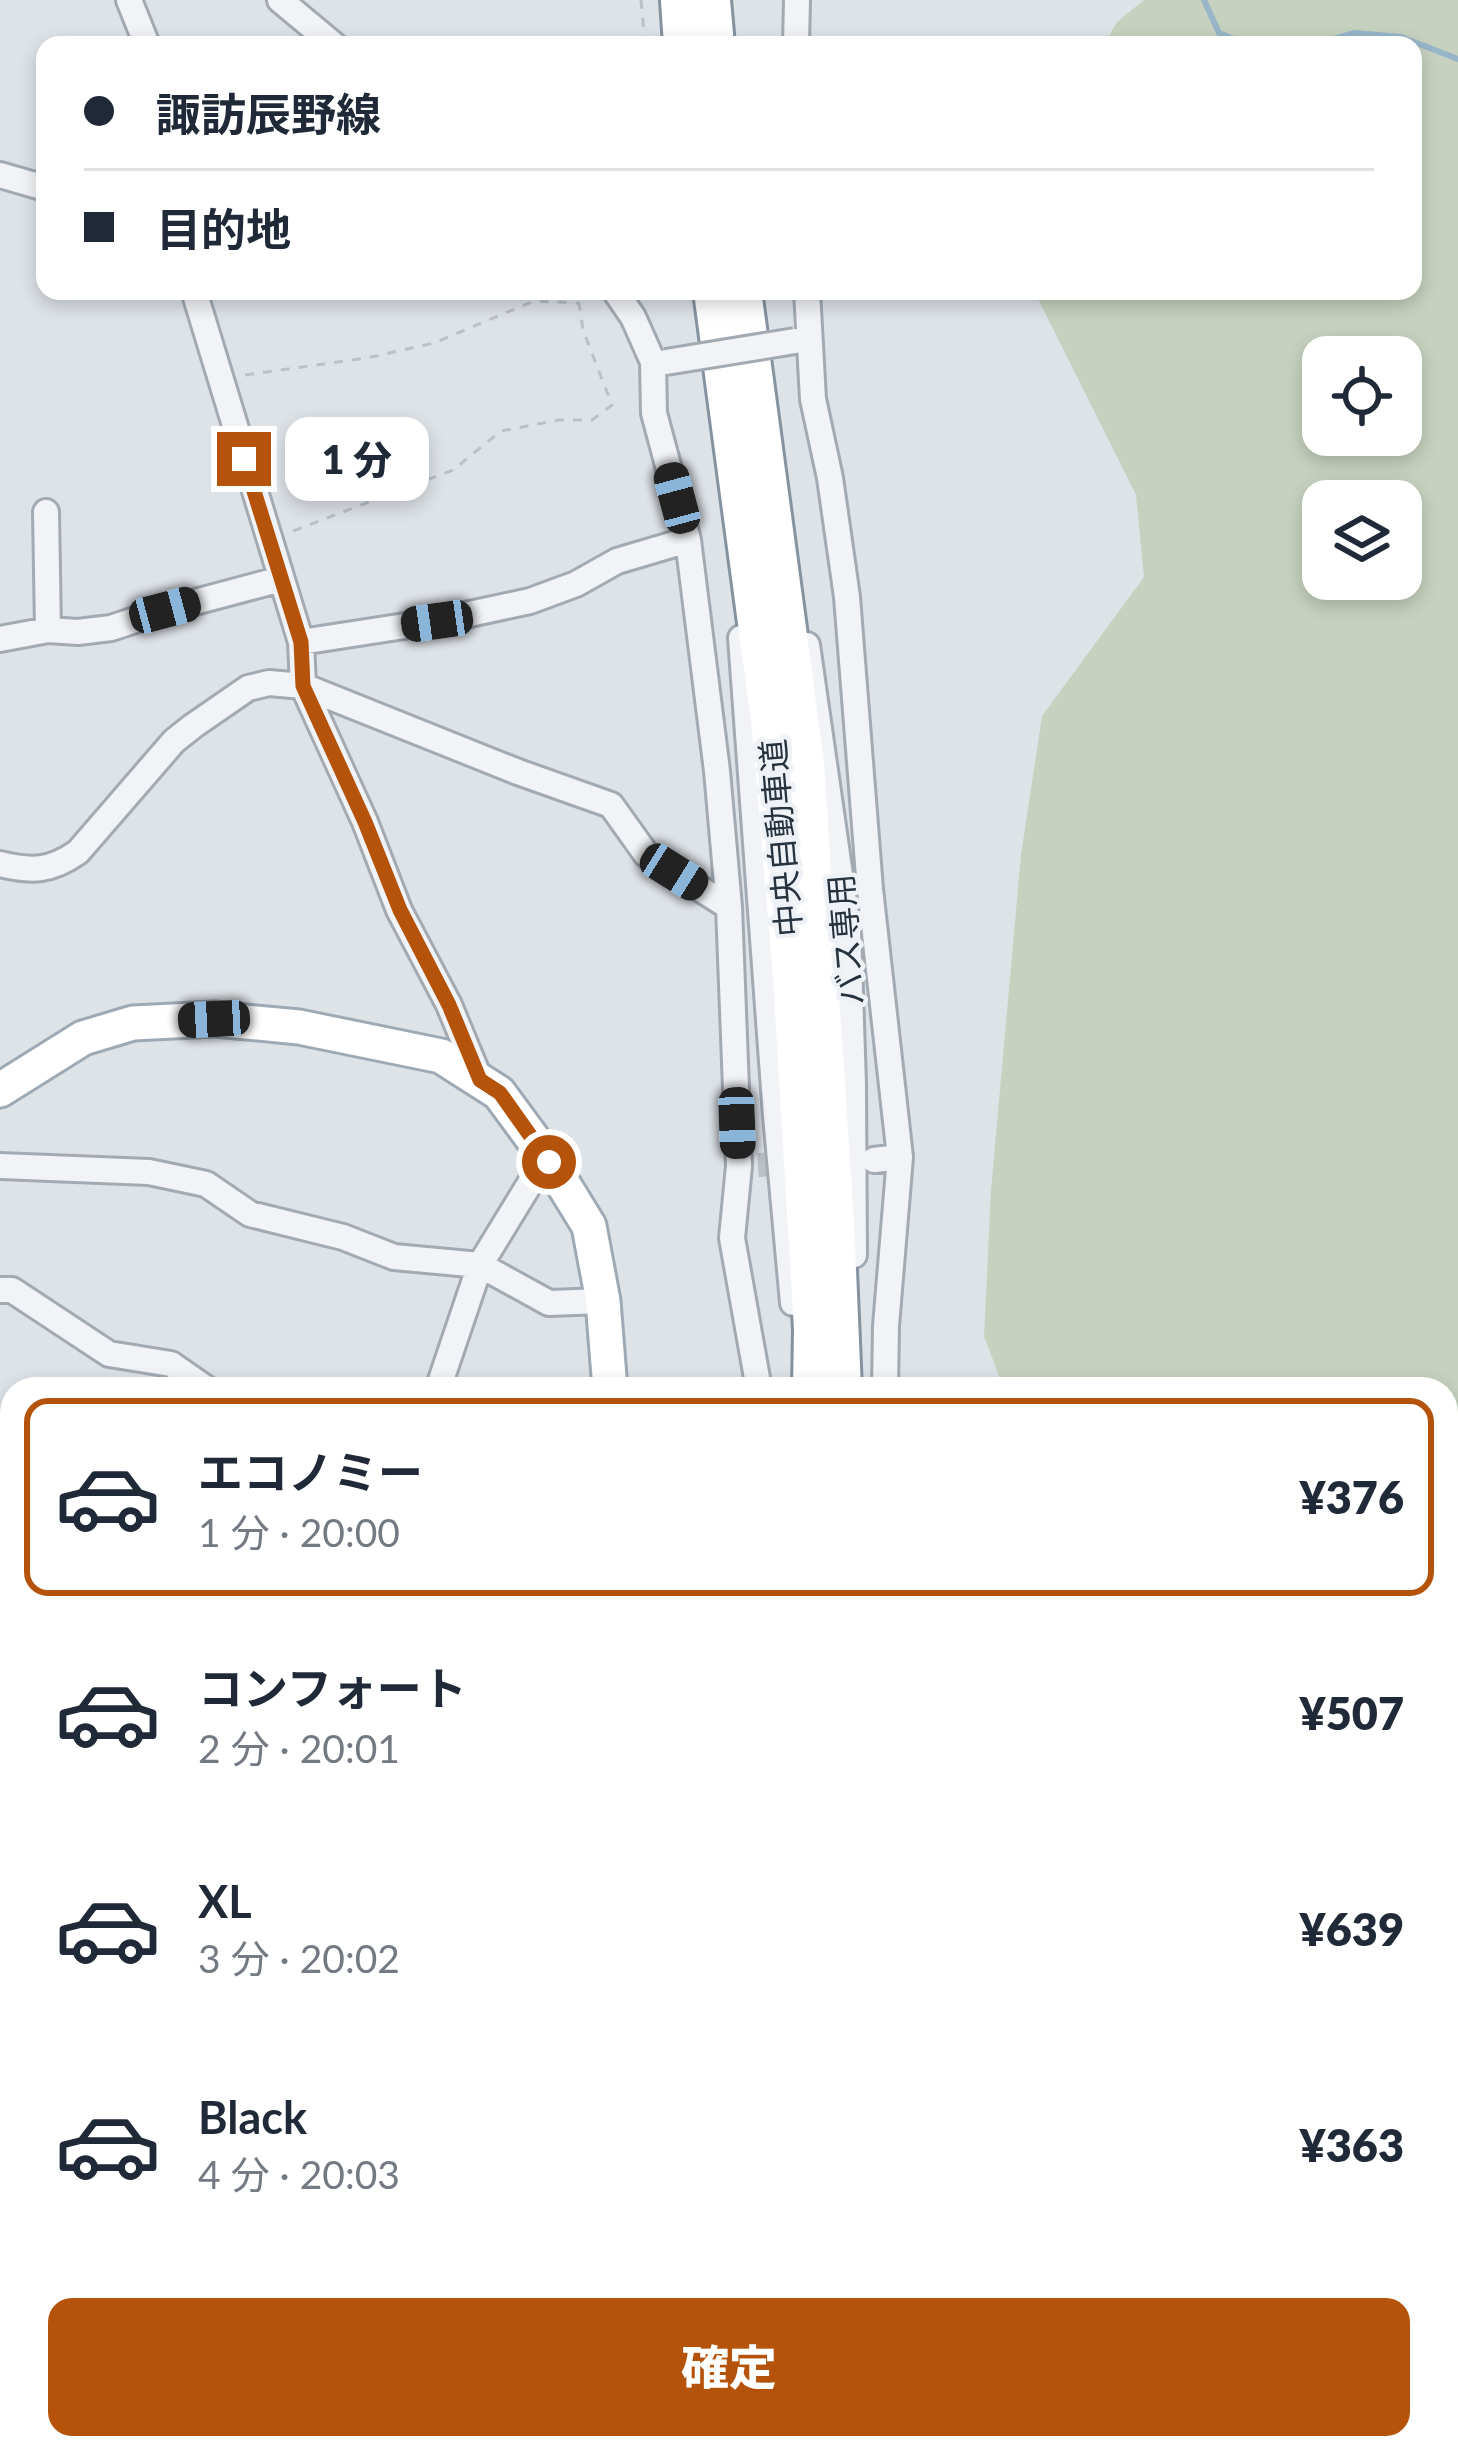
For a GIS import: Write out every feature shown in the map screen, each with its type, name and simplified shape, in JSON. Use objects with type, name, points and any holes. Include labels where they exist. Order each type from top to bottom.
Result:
[{"type":"highway","points":[[679,0],[681,36]]},
{"type":"highway","points":[[712,0],[715,36]]},
{"type":"highway","name":"中央自動車道","points":[[713,300],[772,750],[812,1329],[829,1377]]},
{"type":"highway","name":"中央自動車道","points":[[744,300],[806,764],[826,1056],[832,1377]]},
{"type":"main road","points":[[0,1090],[83,1038],[133,1023],[214,1019],[299,1027],[441,1056],[500,1093],[589,1226],[603,1301],[609,1377]]},
{"type":"street","points":[[129,0],[143,36]]},
{"type":"street","points":[[280,0],[323,36]]},
{"type":"street","points":[[796,0],[796,36]]},
{"type":"street","points":[[0,176],[36,186]]},
{"type":"street","points":[[197,300],[301,642],[303,686],[480,1080]]},
{"type":"street","points":[[621,300],[660,362],[654,413],[688,540],[717,771],[748,1166],[732,1238],[757,1377]]},
{"type":"street","points":[[806,300],[802,340],[848,597],[870,889],[900,1157],[885,1377]]},
{"type":"street","points":[[660,362],[802,340]]},
{"type":"street","points":[[46,512],[48,630]]},
{"type":"street","points":[[301,642],[530,601],[576,584],[617,561],[688,540]]},
{"type":"street","points":[[0,639],[48,630],[111,628],[280,579]]},
{"type":"street","points":[[0,864],[17,868],[59,865],[77,852],[175,741],[248,688],[269,683],[303,686],[611,806],[646,854],[729,907]]},
{"type":"street","points":[[442,1377],[480,1265],[545,1157]]},
{"type":"street","points":[[874,1160],[900,1157]]},
{"type":"street","points":[[0,1166],[149,1172],[206,1184],[250,1214],[344,1237],[394,1257],[480,1265],[549,1304],[603,1301]]},
{"type":"street","points":[[0,1290],[12,1290],[109,1354],[171,1364],[190,1377]]},
{"type":"path","points":[[641,0],[644,36]]},
{"type":"path","points":[[268,540],[453,470],[501,431],[559,419],[592,420],[612,405],[584,330],[578,300]]},
{"type":"path","points":[[220,378],[367,358],[434,343],[534,301],[579,303]]},
{"type":"green space","points":[[1144,0],[1458,0],[1458,1377],[999,1377],[984,1336],[991,1190],[1021,855],[1042,716],[1144,577],[1136,495],[1038,300],[1422,300],[1422,36],[1109,36],[1117,22]]},
{"type":"waterway","points":[[1204,0],[1219,33],[1226,36]]},
{"type":"waterway","points":[[1344,36],[1390,36]]},
{"type":"waterway","points":[[1422,45],[1458,59]]},
{"type":"tunnel","points":[[758,1165],[800,1163]]},
{"type":"route","points":[[244,459],[301,642],[303,686],[400,910],[449,1005],[480,1080],[500,1093],[549,1162]]}]
